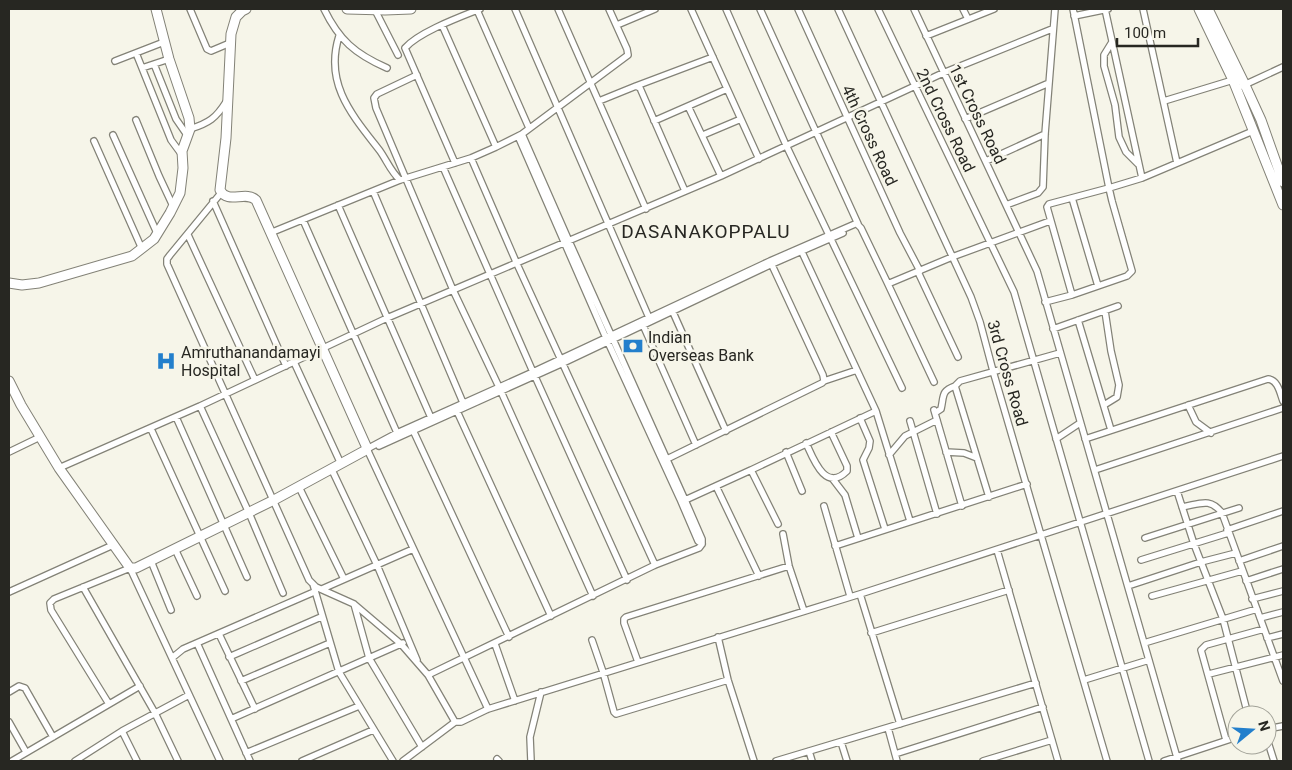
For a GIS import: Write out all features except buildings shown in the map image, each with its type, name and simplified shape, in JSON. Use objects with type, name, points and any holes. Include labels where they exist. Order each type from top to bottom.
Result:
[{"type":"street","points":[[9,283],[22,285],[39,283],[132,256],[148,245],[180,193],[183,168],[182,155],[188,132],[189,118],[168,59],[156,9]]},
{"type":"street","points":[[190,9],[207,49],[212,51],[230,43]]},
{"type":"street","points":[[324,9],[339,36],[358,52],[387,68]]},
{"type":"street","points":[[347,9],[411,9]]},
{"type":"street","points":[[455,163],[405,48],[442,26],[478,9],[529,128]]},
{"type":"street","points":[[515,9],[650,320]]},
{"type":"street","points":[[558,9],[646,209]]},
{"type":"street","points":[[270,233],[403,179],[471,158],[520,135],[559,108],[628,55],[610,9]]},
{"type":"street","points":[[617,26],[652,9]]},
{"type":"street","points":[[691,9],[759,159]]},
{"type":"street","points":[[726,9],[786,145],[902,388]]},
{"type":"street","points":[[760,9],[858,224],[934,382]]},
{"type":"street","name":"4th Cross Road","points":[[798,9],[958,356]]},
{"type":"street","name":"3rd Cross Road","points":[[838,9],[971,297],[980,322],[1107,761]]},
{"type":"street","name":"2nd Cross Road","points":[[878,9],[1014,292],[1032,360],[1149,761]]},
{"type":"street","name":"1st Cross Road","points":[[914,9],[1037,271],[1177,759]]},
{"type":"street","points":[[963,9],[968,19]]},
{"type":"street","points":[[926,36],[994,9]]},
{"type":"street","points":[[1006,205],[1038,193],[1043,187],[1048,83],[1055,9]]},
{"type":"street","points":[[1045,302],[1127,276],[1132,271],[1109,188],[1074,12],[1106,9],[1142,178]]},
{"type":"street","points":[[1143,9],[1177,163]]},
{"type":"street","points":[[1199,9],[1237,89],[1283,205]]},
{"type":"street","points":[[1208,9],[1261,120],[1283,182]]},
{"type":"street","points":[[241,10],[236,17],[230,43],[229,98],[220,187],[222,193],[227,197],[253,197],[258,204],[413,550],[488,709]]},
{"type":"street","points":[[375,10],[398,55]]},
{"type":"street","points":[[442,26],[496,147]]},
{"type":"street","points":[[59,468],[176,417],[387,318],[646,209],[759,159],[943,73],[1052,29]]},
{"type":"street","points":[[339,36],[334,63],[340,93],[394,175],[403,179]]},
{"type":"street","points":[[116,61],[164,42]]},
{"type":"street","points":[[1112,42],[1104,55],[1103,61],[1114,98],[1119,137],[1126,152],[1139,165]]},
{"type":"street","points":[[136,53],[171,140],[182,155]]},
{"type":"street","points":[[598,101],[713,57]]},
{"type":"street","points":[[142,68],[168,59]]},
{"type":"street","points":[[154,64],[176,119],[188,132]]},
{"type":"street","points":[[1237,89],[1283,67]]},
{"type":"street","points":[[417,75],[377,94],[374,98],[376,108],[403,179],[594,596]]},
{"type":"street","points":[[1164,101],[1233,80]]},
{"type":"street","points":[[965,119],[1048,83]]},
{"type":"street","points":[[636,86],[641,90],[685,191]]},
{"type":"street","points":[[654,121],[727,89]]},
{"type":"street","points":[[188,132],[213,119],[220,113],[229,98]]},
{"type":"street","points":[[688,106],[721,176]]},
{"type":"street","points":[[703,135],[741,119]]},
{"type":"street","points":[[136,120],[173,206]]},
{"type":"street","points":[[1072,295],[1050,221],[1048,205],[1142,178],[1253,131]]},
{"type":"street","points":[[986,161],[1045,134]]},
{"type":"street","points":[[113,135],[157,233]]},
{"type":"street","points":[[520,135],[683,501]]},
{"type":"street","points":[[94,141],[142,249]]},
{"type":"street","points":[[471,158],[517,264],[655,565]]},
{"type":"street","points":[[443,167],[627,580]]},
{"type":"street","points":[[373,191],[464,405]]},
{"type":"street","points":[[222,193],[167,261],[225,394],[313,584],[339,672],[393,761]]},
{"type":"street","points":[[1072,198],[1098,286]]},
{"type":"street","points":[[214,201],[286,366]]},
{"type":"street","points":[[338,205],[432,419]]},
{"type":"street","points":[[303,220],[398,435]]},
{"type":"street","points":[[887,282],[890,283],[990,242],[1050,221]]},
{"type":"street","points":[[109,704],[51,610],[50,603],[54,599],[130,568],[136,568],[332,470],[375,443],[398,435],[500,390],[858,224]]},
{"type":"street","points":[[188,235],[255,380]]},
{"type":"street","points":[[801,250],[876,411],[910,521]]},
{"type":"street","points":[[771,263],[823,375],[824,381]]},
{"type":"street","points":[[1053,329],[1118,306]]},
{"type":"street","points":[[672,310],[726,431]]},
{"type":"street","points":[[1104,405],[1117,397],[1119,385],[1111,351],[1106,311]]},
{"type":"street","points":[[610,339],[643,325],[650,320]]},
{"type":"street","points":[[1078,320],[1111,430]]},
{"type":"street","points":[[643,325],[696,445]]},
{"type":"street","points":[[428,675],[655,565],[698,548],[702,544],[698,541],[667,459],[610,339]]},
{"type":"street","points":[[962,506],[934,411],[941,410],[943,393],[946,389],[955,386],[960,381],[1060,353]]},
{"type":"street","points":[[294,362],[341,464]]},
{"type":"street","points":[[667,459],[822,384],[824,381],[857,370]]},
{"type":"street","points":[[1085,439],[1268,379],[1276,383],[1283,401]]},
{"type":"street","points":[[9,381],[40,438],[59,468],[130,568],[220,761]]},
{"type":"street","points":[[955,386],[990,496]]},
{"type":"street","points":[[200,406],[283,593]]},
{"type":"street","points":[[1188,406],[1196,422],[1210,433]]},
{"type":"street","points":[[1095,470],[1283,408]]},
{"type":"street","points":[[456,409],[551,616]]},
{"type":"street","points":[[683,501],[876,411]]},
{"type":"street","points":[[176,417],[247,577]]},
{"type":"street","points":[[860,418],[870,441],[863,460],[885,530]]},
{"type":"street","points":[[889,455],[905,436],[937,420]]},
{"type":"street","points":[[910,421],[937,514]]},
{"type":"street","points":[[1056,439],[1080,424]]},
{"type":"street","points":[[151,428],[225,591]]},
{"type":"street","points":[[412,429],[508,637]]},
{"type":"street","points":[[831,432],[847,468],[846,473],[832,478]]},
{"type":"street","points":[[9,452],[40,438]]},
{"type":"street","points":[[806,443],[820,471],[832,478],[845,494],[858,538]]},
{"type":"street","points":[[786,452],[802,491]]},
{"type":"street","points":[[946,452],[964,453],[977,458]]},
{"type":"street","points":[[404,761],[454,722],[461,722],[488,709],[860,594],[1283,458]]},
{"type":"street","points":[[332,470],[377,565],[419,664]]},
{"type":"street","points":[[751,470],[778,524]]},
{"type":"street","points":[[835,546],[1027,484]]},
{"type":"street","points":[[716,486],[759,576]]},
{"type":"street","points":[[299,487],[344,579]]},
{"type":"street","points":[[1177,491],[1194,544],[1223,619],[1245,705]]},
{"type":"street","points":[[1182,507],[1210,503],[1217,506],[1222,513],[1283,681]]},
{"type":"street","points":[[824,506],[850,596]]},
{"type":"street","points":[[1145,538],[1239,508]]},
{"type":"street","points":[[1140,560],[1194,544],[1283,511]]},
{"type":"street","points":[[783,534],[789,566],[804,611]]},
{"type":"street","points":[[9,592],[113,545]]},
{"type":"street","points":[[1239,561],[1283,546]]},
{"type":"street","points":[[175,549],[197,596]]},
{"type":"street","points":[[322,589],[413,550]]},
{"type":"street","points":[[998,550],[1058,761]]},
{"type":"street","points":[[1128,586],[1201,562],[1236,553]]},
{"type":"street","points":[[150,561],[171,610]]},
{"type":"street","points":[[638,662],[624,623],[626,617],[789,566]]},
{"type":"street","points":[[1246,581],[1283,569]]},
{"type":"street","points":[[1152,596],[1242,571]]},
{"type":"street","points":[[313,584],[354,604],[402,644],[428,675],[454,722]]},
{"type":"street","points":[[83,587],[155,713],[178,761]]},
{"type":"street","points":[[871,633],[1009,590]]},
{"type":"street","points":[[1252,599],[1283,591]]},
{"type":"street","points":[[172,658],[183,649],[314,592]]},
{"type":"street","points":[[860,594],[900,724]]},
{"type":"street","points":[[354,604],[368,658],[422,747]]},
{"type":"street","points":[[1144,643],[1257,609]]},
{"type":"street","points":[[1260,618],[1283,612]]},
{"type":"street","points":[[229,657],[322,617]]},
{"type":"street","points":[[1164,761],[1177,759],[1226,740],[1209,674],[1201,653],[1202,648],[1206,645],[1264,629]]},
{"type":"street","points":[[218,634],[255,709]]},
{"type":"street","points":[[1267,638],[1283,634]]},
{"type":"street","points":[[718,637],[728,680],[754,761]]},
{"type":"street","points":[[231,718],[409,640]]},
{"type":"street","points":[[592,640],[616,714],[728,680]]},
{"type":"street","points":[[197,643],[250,761]]},
{"type":"street","points":[[241,681],[330,643]]},
{"type":"street","points":[[495,644],[515,701]]},
{"type":"street","points":[[1209,674],[1283,655]]},
{"type":"street","points":[[1084,680],[1149,660]]},
{"type":"street","points":[[776,761],[1036,683]]},
{"type":"street","points":[[9,692],[19,686],[25,688],[53,737]]},
{"type":"street","points":[[12,761],[140,686]]},
{"type":"street","points":[[531,761],[530,737],[541,692]]},
{"type":"street","points":[[75,761],[122,731],[189,695]]},
{"type":"street","points":[[246,753],[359,706]]},
{"type":"street","points":[[895,754],[1043,707]]},
{"type":"street","points":[[9,722],[26,752]]},
{"type":"street","points":[[888,728],[897,761]]},
{"type":"street","points":[[302,761],[373,730]]},
{"type":"street","points":[[122,731],[137,761]]},
{"type":"street","points":[[983,761],[1052,740]]},
{"type":"street","points":[[841,742],[847,761]]},
{"type":"street","points":[[809,751],[812,761]]},
{"type":"place","name":"Indian Overseas Bank","points":[[633,346]]},
{"type":"place","name":"Amruthanandamayi Hospital","points":[[166,361]]},
{"type":"district","name":"DASANAKOPPALU","points":[[706,231]]}]
